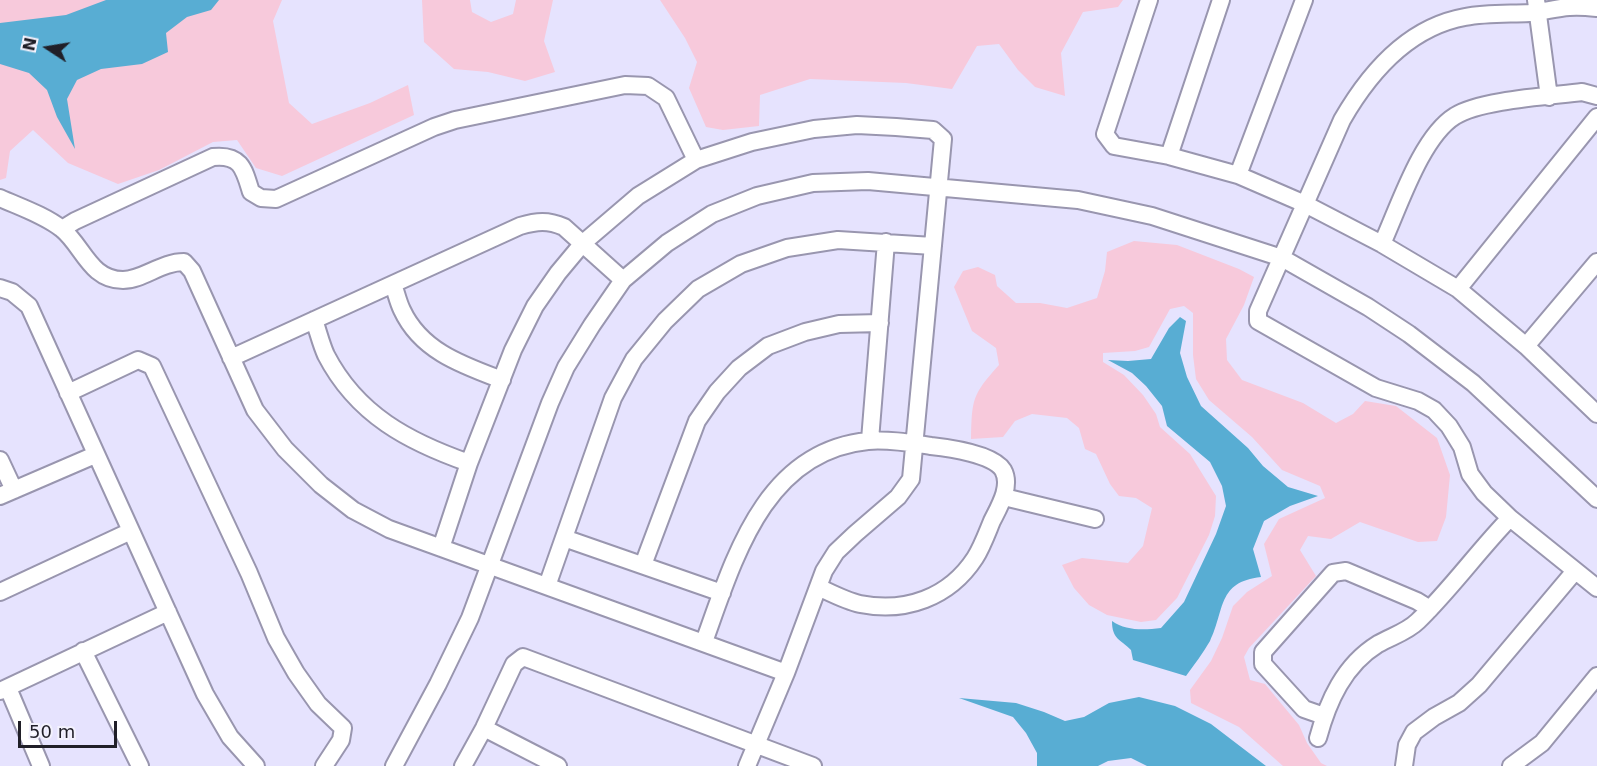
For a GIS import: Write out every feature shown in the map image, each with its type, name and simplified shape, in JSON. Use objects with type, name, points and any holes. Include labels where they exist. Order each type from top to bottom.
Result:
[{"type":"street","points":[[1149,0],[1105,134],[1114,146],[1169,156],[1238,175],[1305,204],[1382,244],[1458,288],[1595,407]]},
{"type":"street","points":[[1169,156],[1221,0]]},
{"type":"street","points":[[1238,175],[1304,0]]},
{"type":"street","points":[[1537,6],[1549,96]]},
{"type":"street","points":[[1597,8],[1537,6],[1464,17],[1431,28],[1401,47],[1376,69],[1358,92],[1342,120],[1258,311],[1258,321],[1376,388],[1418,401],[1434,410],[1449,426],[1462,447],[1470,474],[1484,493],[1510,518],[1597,588]]},
{"type":"street","points":[[62,229],[213,157],[222,156],[236,160],[244,170],[251,192],[261,198],[276,199],[434,127],[455,120],[625,85],[648,86],[666,98],[696,160]]},
{"type":"street","points":[[1382,244],[1420,160],[1438,130],[1456,115],[1478,107],[1549,96],[1582,92],[1597,96]]},
{"type":"street","points":[[1458,288],[1597,117]]},
{"type":"street","points":[[441,548],[513,350],[535,306],[583,243],[638,196],[696,160],[752,142],[814,129],[857,125],[933,130],[943,139],[911,479],[898,497],[836,552],[824,571],[786,673],[747,766]]},
{"type":"street","points":[[394,766],[470,618],[562,376],[623,280],[667,243],[712,214],[757,196],[813,183],[868,181],[1078,200],[1152,216],[1282,258],[1368,307],[1419,341],[1473,383],[1597,499]]},
{"type":"street","points":[[0,198],[41,216],[62,229],[91,266],[106,277],[123,280],[171,262],[184,262],[192,271],[255,410],[285,449],[321,485],[353,510],[380,525],[490,567],[786,673]]},
{"type":"street","points":[[231,358],[520,226],[537,221],[552,222],[564,227],[623,280]]},
{"type":"street","points":[[547,586],[613,398],[623,378],[634,359],[665,321],[698,289],[741,264],[787,248],[838,240],[933,246]]},
{"type":"street","points":[[870,440],[886,242]]},
{"type":"street","points":[[1526,346],[1597,262]]},
{"type":"street","points":[[393,284],[402,311],[434,350],[458,364],[502,380]]},
{"type":"street","points":[[0,288],[12,292],[29,306],[205,694],[230,737],[256,766]]},
{"type":"street","points":[[314,320],[326,354],[344,383],[364,407],[392,429],[429,449],[470,464]]},
{"type":"street","points":[[643,565],[697,421],[717,392],[740,368],[768,346],[805,332],[839,324],[880,323]]},
{"type":"street","points":[[68,393],[138,360],[152,366],[249,573],[276,638],[296,673],[318,704],[343,728],[341,740],[324,766]]},
{"type":"street","points":[[704,642],[745,536],[760,508],[788,476],[813,457],[841,446],[870,440],[955,449],[997,463],[1004,472],[1006,485],[1004,497],[975,558],[958,579],[936,594],[910,605],[883,607],[858,603],[818,587]]},
{"type":"street","points":[[0,460],[7,493],[95,455]]},
{"type":"street","points":[[1004,497],[1095,519]]},
{"type":"street","points":[[1318,738],[1324,716],[1337,686],[1354,663],[1377,645],[1412,627],[1510,518]]},
{"type":"street","points":[[0,592],[131,531]]},
{"type":"street","points":[[564,538],[722,593]]},
{"type":"street","points":[[1324,716],[1304,710],[1263,664],[1263,652],[1333,573],[1346,571],[1418,601],[1430,609]]},
{"type":"street","points":[[1404,766],[1407,745],[1414,732],[1459,703],[1479,685],[1575,571]]},
{"type":"street","points":[[41,766],[4,689],[168,612]]},
{"type":"street","points":[[83,651],[140,766]]},
{"type":"street","points":[[463,766],[514,664],[523,657],[813,766]]},
{"type":"street","points":[[1511,766],[1542,743],[1597,676]]},
{"type":"street","points":[[484,728],[558,766]]},
{"type":"shaded area","points":[[0,0],[282,0],[273,21],[289,103],[312,124],[370,103],[408,85],[414,115],[282,176],[256,168],[237,140],[213,142],[159,170],[118,184],[68,163],[33,130],[10,151],[6,178],[0,180]]},
{"type":"shaded area","points":[[422,0],[470,0],[472,12],[491,22],[513,14],[516,0],[553,0],[544,41],[555,72],[525,81],[488,72],[454,69],[424,42]]},
{"type":"shaded area","points":[[660,0],[1123,0],[1118,7],[1083,12],[1061,53],[1065,96],[1035,87],[1018,70],[999,44],[977,46],[952,89],[906,83],[810,79],[760,95],[759,126],[723,130],[706,127],[689,88],[697,62],[685,38]]},
{"type":"shaded area","points":[[1134,241],[1177,245],[1254,277],[1244,305],[1226,339],[1227,360],[1242,380],[1303,403],[1336,423],[1353,414],[1365,401],[1396,406],[1437,438],[1450,475],[1446,517],[1437,541],[1418,542],[1360,522],[1331,539],[1308,536],[1300,550],[1316,576],[1249,648],[1244,657],[1250,680],[1265,684],[1299,725],[1307,743],[1321,763],[1327,766],[1283,766],[1239,727],[1191,703],[1190,690],[1211,661],[1233,606],[1247,592],[1272,576],[1264,544],[1279,519],[1325,498],[1320,486],[1282,470],[1252,437],[1209,400],[1196,379],[1193,355],[1193,313],[1184,306],[1170,309],[1149,347],[1135,351],[1103,353],[1103,362],[1124,375],[1143,395],[1156,414],[1160,427],[1190,454],[1216,496],[1215,516],[1209,535],[1177,598],[1156,620],[1141,622],[1107,615],[1089,605],[1074,588],[1062,565],[1082,558],[1128,563],[1143,546],[1152,508],[1136,498],[1119,496],[1110,484],[1096,454],[1085,449],[1079,428],[1067,418],[1032,414],[1015,421],[1003,437],[971,439],[975,398],[999,365],[996,348],[972,331],[954,287],[963,271],[978,267],[995,275],[997,286],[1016,303],[1040,303],[1067,308],[1097,298],[1105,271],[1107,252]]},
{"type":"water","points":[[106,0],[219,0],[211,10],[187,17],[166,33],[168,52],[142,64],[101,69],[77,80],[67,99],[75,149],[57,117],[47,90],[29,73],[0,64],[0,23],[66,15]]},
{"type":"water","points":[[1180,317],[1186,321],[1180,353],[1187,377],[1201,406],[1288,487],[1318,496],[1290,506],[1264,521],[1253,549],[1261,577],[1247,580],[1229,591],[1210,641],[1186,676],[1133,660],[1131,650],[1115,635],[1112,627],[1112,621],[1129,628],[1161,628],[1184,602],[1216,534],[1226,506],[1222,486],[1210,462],[1167,426],[1162,406],[1146,386],[1132,373],[1108,360],[1151,359],[1169,328]]},
{"type":"water","points":[[1139,697],[1175,706],[1211,724],[1266,766],[1147,766],[1131,758],[1108,761],[1098,766],[1037,766],[1037,753],[1026,733],[1013,717],[959,698],[1016,703],[1065,721],[1084,717],[1109,703]]}]
